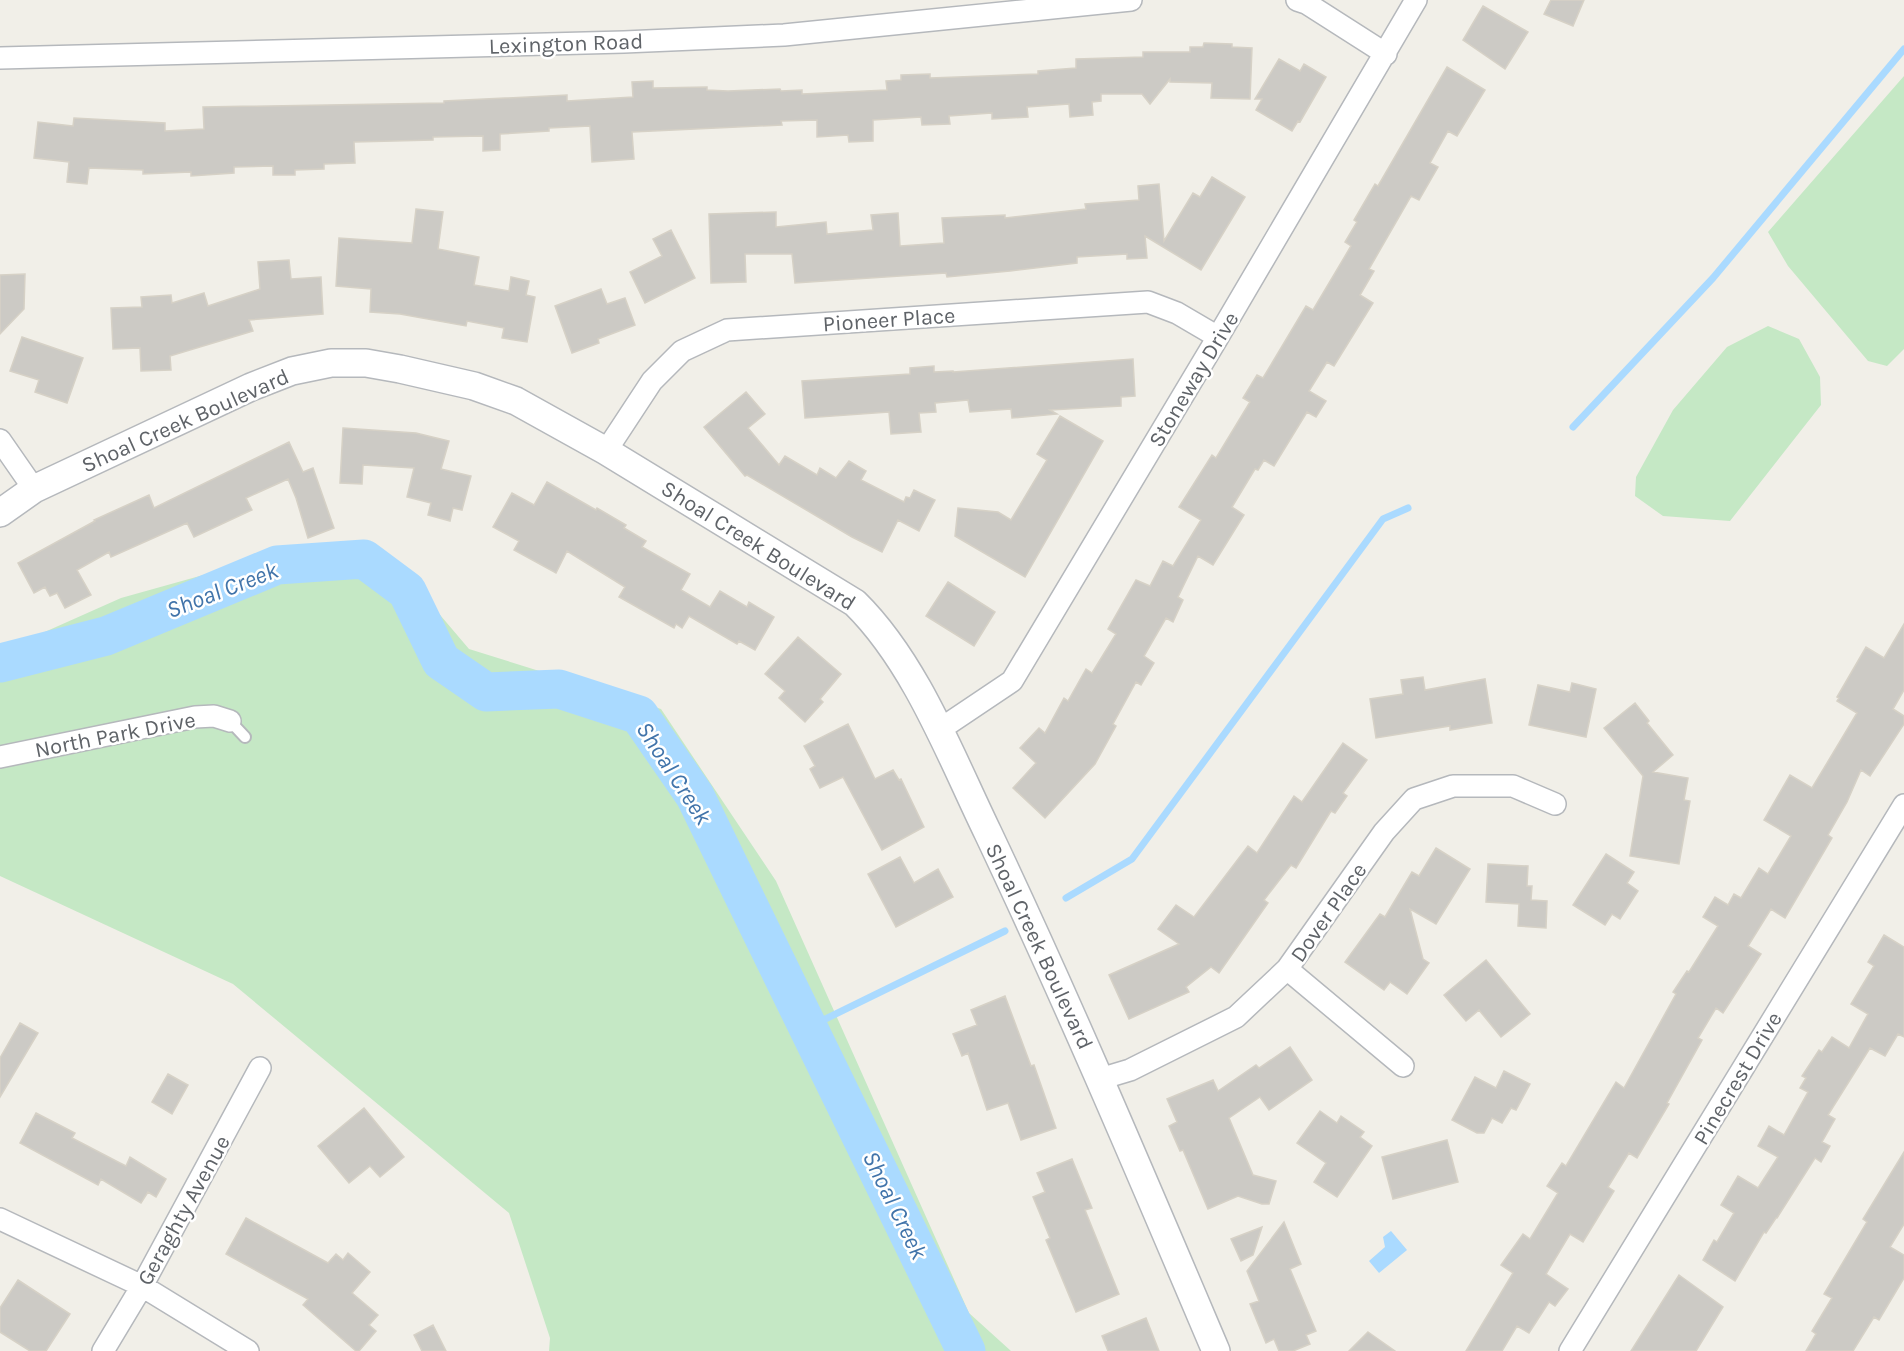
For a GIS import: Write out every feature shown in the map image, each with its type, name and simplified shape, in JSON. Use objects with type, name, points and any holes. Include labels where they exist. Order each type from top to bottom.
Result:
[{"type":"street","name":"Lexington Road","points":[[0,58],[624,42],[784,35],[1013,6],[1131,0]]},
{"type":"street","points":[[1297,0],[1306,3],[1386,54]]},
{"type":"street","name":"Stoneway Drive","points":[[939,730],[1012,681],[1218,338],[1416,0]]},
{"type":"street","name":"Pioneer Place","points":[[606,451],[652,381],[682,351],[727,330],[1148,302],[1177,313],[1218,338]]},
{"type":"street","name":"Shoal Creek Boulevard","points":[[0,513],[34,489],[251,387],[292,371],[331,363],[366,363],[474,386],[516,401],[606,451],[855,603],[876,624],[894,648],[939,730],[1100,1079],[1216,1351]]},
{"type":"street","points":[[0,440],[34,489]]},
{"type":"street","name":"North Park Drive","points":[[0,757],[195,717],[214,716],[230,721]]},
{"type":"street","name":"Dover Place","points":[[1100,1079],[1130,1070],[1236,1017],[1287,969],[1384,832],[1414,800],[1453,786],[1513,786],[1555,804]]},
{"type":"street","name":"Pinecrest Drive","points":[[1570,1351],[1904,805]]},
{"type":"street","points":[[1287,969],[1403,1066]]},
{"type":"street","name":"Geraghty Avenue","points":[[103,1351],[142,1286],[261,1068]]},
{"type":"street","points":[[0,1219],[142,1286],[248,1351]]},
{"type":"lane","points":[[230,721],[245,737]]},
{"type":"green space","points":[[1904,76],[1904,349],[1887,366],[1868,361],[1788,266],[1768,232]]},
{"type":"green space","points":[[1768,326],[1799,339],[1820,377],[1821,405],[1730,521],[1663,516],[1635,496],[1636,477],[1673,410],[1727,347]]},
{"type":"green space","points":[[286,552],[390,556],[469,649],[661,709],[776,881],[969,1313],[1011,1351],[549,1351],[550,1338],[509,1213],[233,984],[0,876],[0,650],[121,598]]},
{"type":"water","points":[[1391,1231],[1407,1250],[1379,1273],[1369,1261],[1385,1247],[1383,1237]]},
{"type":"building","points":[[1551,0],[1584,0],[1573,26],[1544,14]]},
{"type":"building","points":[[1483,6],[1528,32],[1505,69],[1463,40]]},
{"type":"building","points":[[1204,43],[1232,44],[1232,47],[1252,48],[1250,99],[1211,98],[1212,83],[1170,82],[1170,79],[1150,104],[1142,94],[1101,94],[1101,101],[1092,102],[1093,115],[1070,117],[1069,104],[1027,107],[1028,117],[992,119],[992,113],[949,116],[950,124],[922,125],[921,117],[873,120],[873,141],[849,142],[848,135],[817,137],[817,120],[781,121],[782,125],[632,132],[634,159],[592,162],[590,126],[500,134],[500,150],[483,151],[483,136],[354,142],[355,163],[324,164],[324,169],[295,170],[295,175],[273,175],[273,166],[234,167],[234,173],[191,176],[191,172],[143,174],[143,170],[89,168],[87,184],[67,182],[69,162],[34,158],[38,122],[73,126],[74,118],[165,123],[165,131],[204,129],[203,107],[444,103],[444,101],[567,95],[567,101],[633,97],[632,82],[653,81],[653,88],[707,87],[707,90],[728,91],[780,89],[781,91],[802,90],[802,94],[887,90],[886,81],[901,80],[901,75],[930,74],[930,78],[1038,74],[1038,71],[1076,68],[1076,59],[1143,57],[1143,52],[1190,52],[1190,47],[1203,47]]},
{"type":"building","points":[[1279,59],[1300,71],[1304,64],[1326,77],[1300,122],[1298,121],[1292,131],[1256,110],[1262,99],[1255,99]]},
{"type":"building","points":[[1447,67],[1485,90],[1457,136],[1448,131],[1430,163],[1438,167],[1419,200],[1411,196],[1369,269],[1374,271],[1360,295],[1373,303],[1334,366],[1327,362],[1309,391],[1326,401],[1316,417],[1307,412],[1274,466],[1264,460],[1258,470],[1255,469],[1232,507],[1244,515],[1213,565],[1198,556],[1178,597],[1183,600],[1173,622],[1166,618],[1144,656],[1154,663],[1141,685],[1136,682],[1095,764],[1045,818],[1013,788],[1036,763],[1020,748],[1039,728],[1045,733],[1064,698],[1068,701],[1086,669],[1092,673],[1116,634],[1108,629],[1136,580],[1150,586],[1163,561],[1173,566],[1201,520],[1179,507],[1212,455],[1216,458],[1250,402],[1243,398],[1257,375],[1263,378],[1306,306],[1313,310],[1351,246],[1345,242],[1357,222],[1354,220],[1375,184],[1378,186]]},
{"type":"building","points":[[1212,177],[1245,197],[1201,270],[1145,236],[1147,258],[1127,259],[1127,254],[1077,257],[1077,263],[947,277],[946,273],[795,283],[792,254],[745,254],[746,282],[711,283],[709,214],[776,212],[776,227],[826,222],[827,234],[873,230],[871,215],[898,213],[900,246],[944,243],[942,218],[1005,215],[1005,218],[1086,209],[1085,204],[1139,200],[1138,186],[1159,184],[1164,241],[1193,193],[1200,197]]},
{"type":"building","points":[[416,209],[443,212],[438,249],[479,257],[474,285],[509,291],[511,277],[529,281],[526,295],[535,297],[527,342],[502,338],[504,328],[467,321],[466,326],[400,314],[370,312],[371,289],[336,286],[339,238],[412,243]]},
{"type":"building","points":[[671,230],[695,278],[645,303],[630,272],[662,256],[653,239]]},
{"type":"building","points":[[289,260],[291,279],[321,277],[323,314],[249,320],[253,331],[170,356],[171,370],[141,371],[140,348],[113,349],[111,308],[142,307],[141,297],[171,295],[172,303],[204,293],[208,306],[260,289],[258,262]]},
{"type":"building","points":[[25,274],[24,309],[0,334],[0,275]]},
{"type":"building","points":[[601,289],[607,304],[625,298],[635,325],[598,339],[599,343],[572,353],[555,306]]},
{"type":"building","points":[[22,337],[83,358],[67,403],[35,392],[39,380],[10,371]]},
{"type":"building","points":[[1133,359],[1135,396],[1121,397],[1121,406],[1050,410],[1057,414],[1012,418],[1011,409],[970,412],[968,400],[935,403],[936,412],[919,413],[921,432],[891,434],[889,412],[805,418],[802,381],[910,374],[910,368],[934,366],[934,372],[953,372]]},
{"type":"building","points":[[746,392],[765,414],[748,428],[779,465],[785,456],[817,475],[820,468],[836,478],[849,461],[866,471],[861,480],[904,502],[906,497],[910,498],[914,490],[935,500],[919,531],[898,520],[882,552],[852,537],[747,475],[745,476],[704,427]]},
{"type":"building","points":[[1060,416],[1103,441],[1025,577],[955,536],[958,508],[998,512],[1011,520],[1047,460],[1037,454]]},
{"type":"building","points":[[343,428],[416,433],[449,441],[441,469],[471,476],[462,510],[453,508],[450,521],[428,515],[431,503],[407,497],[414,468],[363,465],[362,484],[340,483]]},
{"type":"building","points":[[289,442],[303,472],[313,468],[334,528],[308,538],[288,479],[246,498],[252,510],[194,537],[187,523],[111,557],[109,552],[77,570],[91,595],[65,608],[57,593],[50,596],[45,587],[34,593],[18,563],[94,520],[149,495],[154,508]]},
{"type":"building","points":[[547,482],[626,525],[624,528],[646,541],[642,547],[690,574],[681,590],[710,607],[720,591],[747,607],[749,602],[774,617],[755,650],[739,641],[737,644],[689,616],[682,628],[676,624],[674,628],[619,597],[625,587],[567,551],[556,573],[514,550],[519,541],[493,527],[512,493],[534,505]]},
{"type":"building","points":[[948,582],[995,612],[974,646],[926,616]]},
{"type":"building","points":[[1904,624],[1904,690],[1893,709],[1904,716],[1904,724],[1870,776],[1861,770],[1847,802],[1828,835],[1832,838],[1785,918],[1771,909],[1748,946],[1761,954],[1723,1013],[1716,1008],[1698,1038],[1702,1040],[1667,1103],[1669,1104],[1637,1158],[1629,1153],[1608,1187],[1614,1191],[1583,1242],[1570,1234],[1546,1274],[1568,1289],[1555,1306],[1549,1302],[1529,1333],[1517,1326],[1502,1351],[1466,1351],[1513,1273],[1501,1265],[1523,1234],[1530,1239],[1558,1193],[1547,1186],[1562,1163],[1566,1166],[1616,1082],[1624,1088],[1676,994],[1673,992],[1687,971],[1689,972],[1718,926],[1703,917],[1715,897],[1728,905],[1734,894],[1741,898],[1759,868],[1768,874],[1791,836],[1764,820],[1790,775],[1812,788],[1857,713],[1837,701],[1839,698],[1837,697],[1866,647],[1884,658]]},
{"type":"building","points":[[798,637],[841,674],[820,699],[823,702],[805,722],[779,698],[785,691],[765,674]]},
{"type":"building","points":[[1423,677],[1425,690],[1485,679],[1492,723],[1450,730],[1450,726],[1376,738],[1370,699],[1403,694],[1401,680]]},
{"type":"building","points":[[1572,683],[1596,689],[1586,737],[1529,725],[1538,685],[1570,692]]},
{"type":"building","points":[[1635,703],[1649,721],[1647,723],[1673,755],[1653,772],[1688,778],[1684,800],[1690,801],[1679,864],[1630,856],[1643,776],[1604,728]]},
{"type":"building","points":[[848,724],[875,779],[893,770],[899,780],[901,779],[924,827],[882,850],[843,777],[820,788],[810,769],[815,766],[804,746]]},
{"type":"building","points":[[1343,743],[1367,760],[1343,793],[1347,796],[1335,813],[1331,811],[1296,868],[1291,865],[1264,900],[1268,903],[1219,973],[1211,967],[1186,987],[1189,992],[1129,1019],[1109,975],[1179,944],[1158,929],[1176,905],[1194,917],[1248,846],[1257,853],[1294,796],[1302,802]]},
{"type":"building","points":[[1436,848],[1470,869],[1436,924],[1410,909],[1423,959],[1429,963],[1407,994],[1390,982],[1384,990],[1345,962],[1380,914],[1385,917],[1412,872],[1419,876]]},
{"type":"building","points":[[1606,854],[1634,872],[1627,883],[1638,891],[1620,919],[1612,914],[1605,925],[1573,905]]},
{"type":"building","points":[[900,857],[914,883],[938,869],[953,897],[896,927],[868,874]]},
{"type":"building","points":[[1488,864],[1528,866],[1527,886],[1532,886],[1531,900],[1547,901],[1546,928],[1518,926],[1519,904],[1486,902]]},
{"type":"building","points":[[1884,935],[1904,947],[1904,1037],[1898,1034],[1885,1056],[1870,1048],[1828,1115],[1835,1119],[1822,1142],[1830,1146],[1821,1162],[1815,1158],[1777,1218],[1766,1233],[1764,1232],[1735,1281],[1703,1260],[1714,1240],[1717,1242],[1734,1213],[1721,1205],[1738,1176],[1758,1188],[1778,1157],[1758,1146],[1769,1126],[1784,1135],[1808,1092],[1800,1088],[1806,1078],[1802,1076],[1819,1050],[1822,1052],[1832,1037],[1849,1048],[1868,1014],[1851,1004],[1874,966],[1868,962]]},
{"type":"building","points":[[1486,960],[1530,1014],[1501,1037],[1479,1010],[1466,1021],[1444,995]]},
{"type":"building","points":[[1005,996],[1031,1066],[1034,1065],[1056,1128],[1021,1140],[1008,1103],[987,1110],[968,1053],[962,1056],[953,1034],[977,1025],[971,1010]]},
{"type":"building","points":[[20,1023],[38,1033],[0,1097],[0,1058]]},
{"type":"building","points":[[1290,1047],[1312,1080],[1269,1110],[1260,1097],[1229,1118],[1253,1175],[1276,1181],[1269,1204],[1238,1196],[1208,1209],[1183,1150],[1180,1151],[1169,1126],[1177,1122],[1167,1099],[1213,1080],[1218,1091],[1256,1065],[1259,1068]]},
{"type":"building","points":[[1504,1071],[1530,1084],[1516,1110],[1511,1108],[1502,1123],[1492,1118],[1484,1133],[1477,1133],[1452,1120],[1475,1077],[1496,1088]]},
{"type":"building","points":[[168,1074],[188,1085],[172,1114],[152,1102]]},
{"type":"building","points":[[364,1108],[404,1157],[380,1177],[370,1166],[349,1183],[318,1146]]},
{"type":"building","points":[[1320,1111],[1337,1123],[1341,1116],[1364,1132],[1360,1137],[1372,1146],[1337,1197],[1314,1182],[1326,1163],[1297,1143]]},
{"type":"building","points":[[36,1113],[75,1133],[72,1138],[118,1162],[126,1166],[130,1157],[166,1179],[156,1197],[148,1192],[141,1203],[101,1179],[98,1185],[20,1143]]},
{"type":"building","points":[[1447,1140],[1458,1182],[1393,1199],[1382,1157]]},
{"type":"building","points":[[1904,1152],[1904,1224],[1890,1247],[1904,1255],[1904,1278],[1879,1320],[1874,1317],[1853,1351],[1806,1351],[1816,1334],[1812,1331],[1832,1298],[1824,1294],[1867,1222],[1863,1219]]},
{"type":"building","points":[[1072,1159],[1092,1208],[1085,1210],[1119,1294],[1076,1312],[1046,1240],[1050,1238],[1033,1197],[1045,1192],[1037,1173]]},
{"type":"building","points":[[246,1218],[328,1263],[336,1254],[343,1260],[348,1253],[370,1272],[352,1293],[378,1315],[369,1325],[376,1331],[359,1351],[356,1351],[303,1305],[308,1299],[226,1254]]},
{"type":"building","points":[[1284,1222],[1301,1264],[1290,1269],[1316,1331],[1306,1335],[1310,1344],[1293,1351],[1279,1351],[1274,1339],[1266,1343],[1250,1304],[1259,1301],[1247,1271]]},
{"type":"building","points":[[1262,1227],[1253,1255],[1241,1261],[1231,1239]]},
{"type":"building","points":[[1679,1275],[1723,1307],[1696,1351],[1631,1351]]},
{"type":"building","points":[[18,1280],[70,1314],[46,1351],[30,1351],[0,1332],[0,1308]]},
{"type":"building","points":[[1146,1318],[1159,1351],[1108,1351],[1102,1336]]},
{"type":"building","points":[[433,1325],[446,1351],[422,1351],[414,1335]]},
{"type":"building","points":[[1368,1332],[1395,1351],[1349,1351]]},
{"type":"waterway","points":[[1573,427],[1713,278],[1904,49]]},
{"type":"waterway","points":[[1066,898],[1132,859],[1383,519],[1408,508]]},
{"type":"waterway","name":"Shoal Creek","points":[[0,663],[106,636],[277,565],[364,559],[407,591],[441,661],[486,692],[559,689],[639,715],[695,796],[966,1351]]},
{"type":"waterway","points":[[807,1028],[1005,931]]}]
